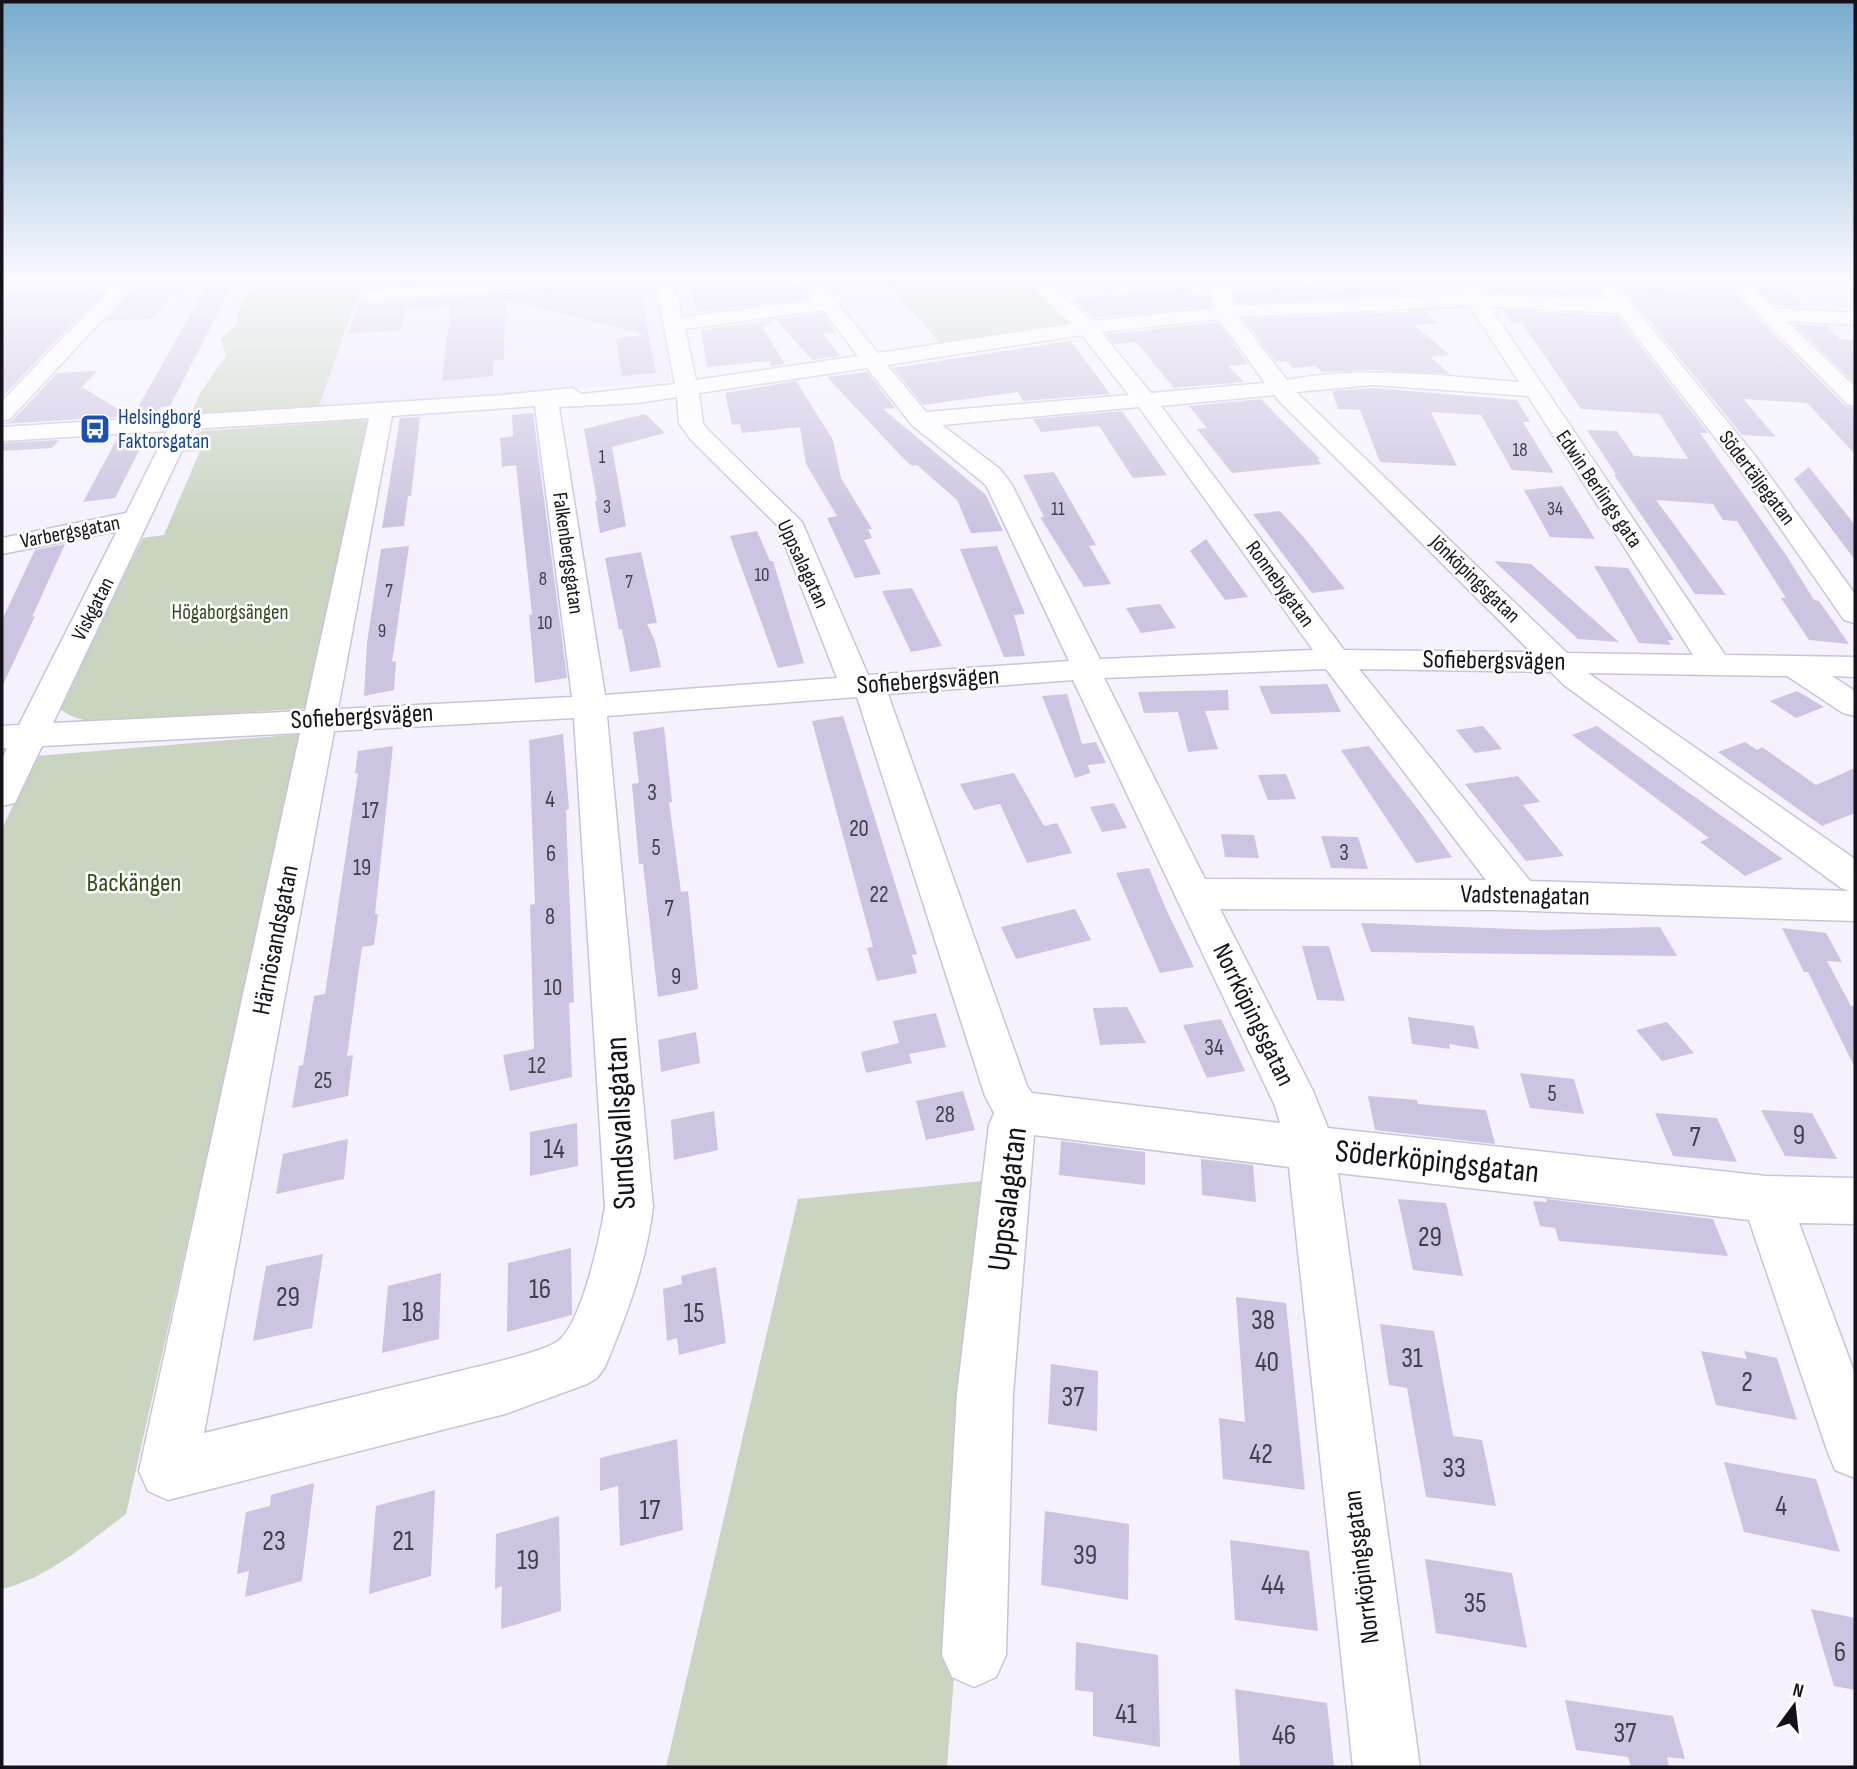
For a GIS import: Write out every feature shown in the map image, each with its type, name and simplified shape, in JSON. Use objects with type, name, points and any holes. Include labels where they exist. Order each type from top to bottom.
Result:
[{"type":"street","points":[[2,414],[51,363]]},
{"type":"street","name":"Uppsalagatan","points":[[682,363],[691,423],[699,435],[789,522],[862,685],[1009,1096],[1019,1112],[1012,1125],[985,1394],[974,1656]]},
{"type":"street","points":[[2,434],[546,399],[596,400],[862,363]]},
{"type":"street","name":"Norrköpingsgatan","points":[[873,363],[920,420],[991,474],[999,485],[1084,655],[1088,683],[1195,894],[1297,1105],[1311,1148],[1386,1767]]},
{"type":"street","name":"Ronnebygatan","points":[[1115,363],[1335,659],[1520,896]]},
{"type":"street","name":"Jönköpingsgatan","points":[[1259,363],[1297,407],[1575,678],[1853,901]]},
{"type":"street","name":"Edwin Berlings gata","points":[[1515,363],[1714,663]]},
{"type":"street","name":"Södertäljegatan","points":[[1667,363],[1747,462],[1855,614]]},
{"type":"street","points":[[1818,363],[1855,399]]},
{"type":"street","points":[[920,420],[1281,388],[1303,382],[1376,380],[1533,390]]},
{"type":"street","name":"Falkenbergsgatan","points":[[546,399],[590,707]]},
{"type":"street","name":"Härnösandsgatan","points":[[169,1471],[382,410]]},
{"type":"street","name":"Viskgatan","points":[[2,794],[16,736],[138,519],[183,423]]},
{"type":"street","name":"Varbergsgatan","points":[[2,546],[138,519]]},
{"type":"street","name":"Sofiebergsvägen","points":[[16,736],[321,718],[590,707],[1087,669],[1335,659],[1855,667]]},
{"type":"street","points":[[1792,665],[1855,706]]},
{"type":"street","name":"Sundsvallsgatan","points":[[169,1471],[542,1376],[578,1359],[592,1336],[610,1290],[624,1241],[629,1207],[590,707]]},
{"type":"street","name":"Vadstenagatan","points":[[1195,894],[1853,901]]},
{"type":"street","name":"Söderköpingsgatan","points":[[1019,1112],[1766,1199],[1855,1202]]},
{"type":"street","points":[[1766,1199],[1855,1450]]},
{"type":"shaded area","points":[[334,363],[669,363],[671,382],[319,406]]},
{"type":"green space","points":[[221,363],[334,363],[319,406],[191,414],[200,393]]},
{"type":"green space","name":"Högaborgsängen","points":[[371,421],[315,708],[93,722],[78,719],[57,706],[143,538],[164,535],[200,451],[182,452],[190,436],[203,431]]},
{"type":"green space","name":"Backängen","points":[[302,734],[126,1514],[52,1568],[36,1577],[2,1589],[2,829],[36,756]]},
{"type":"green space","points":[[993,1180],[947,1767],[666,1767],[798,1199]]},
{"type":"building","points":[[2,363],[35,363],[2,397]]},
{"type":"building","points":[[163,363],[192,363],[170,406],[161,407],[157,415],[133,416]]},
{"type":"building","points":[[444,363],[493,363],[493,376],[442,381]]},
{"type":"building","points":[[620,363],[654,363],[656,373],[622,376]]},
{"type":"building","points":[[706,363],[754,363],[707,367]]},
{"type":"building","points":[[770,363],[785,364],[771,366]]},
{"type":"building","points":[[929,363],[1087,363],[1110,394],[1023,401],[1018,392],[923,405],[893,368]]},
{"type":"building","points":[[1153,363],[1248,364],[1228,366],[1244,382],[1174,388]]},
{"type":"building","points":[[1288,363],[1437,363],[1450,374],[1374,370],[1322,372],[1316,366],[1293,368]]},
{"type":"building","points":[[1549,363],[1653,363],[1708,433],[1700,433],[1786,555],[1814,600],[1819,601],[1849,644],[1809,640],[1781,598],[1786,598],[1737,521],[1723,520],[1713,504],[1656,500],[1726,595],[1695,594],[1614,475],[1616,474],[1587,430],[1617,431],[1634,456],[1688,459],[1660,414],[1581,409]]},
{"type":"building","points":[[1683,363],[1802,363],[1845,406],[1855,408],[1855,454],[1807,403],[1743,399],[1776,437],[1742,435]]},
{"type":"building","points":[[1833,363],[1855,363],[1855,384]]},
{"type":"building","points":[[97,371],[82,387],[129,416],[2,424],[12,421],[57,373]]},
{"type":"building","points":[[867,372],[895,408],[883,409],[986,495],[1003,531],[971,533],[957,500],[917,465],[912,466],[903,458],[827,377]]},
{"type":"building","points":[[796,381],[833,440],[841,478],[872,529],[868,529],[872,538],[864,540],[881,574],[855,578],[827,518],[837,516],[806,464],[800,427],[742,433],[740,424],[732,425],[725,393]]},
{"type":"building","points":[[1373,388],[1517,400],[1530,422],[1523,422],[1554,473],[1512,470],[1481,415],[1431,412],[1457,466],[1380,462],[1360,410],[1338,409],[1332,391]]},
{"type":"building","points":[[1261,399],[1322,464],[1232,473],[1197,429],[1207,428],[1189,406]]},
{"type":"building","points":[[1122,411],[1167,475],[1133,478],[1099,426],[1041,432],[1033,419]]},
{"type":"building","points":[[533,413],[567,678],[535,683],[529,615],[532,614],[516,465],[502,467],[500,438],[513,436],[512,415]]},
{"type":"building","points":[[645,414],[665,433],[612,447],[626,526],[600,533],[584,429]]},
{"type":"building","points":[[420,417],[411,496],[408,496],[404,526],[382,528],[400,418]]},
{"type":"building","points":[[147,435],[115,498],[83,502],[118,437]]},
{"type":"building","points":[[59,440],[52,448],[2,451],[2,443]]},
{"type":"building","points":[[1809,467],[1855,525],[1855,560],[1794,479]]},
{"type":"building","points":[[1054,472],[1096,545],[1089,546],[1111,584],[1084,587],[1040,517],[1044,517],[1023,475]]},
{"type":"building","points":[[1562,486],[1595,539],[1550,537],[1524,490]]},
{"type":"building","points":[[1280,511],[1345,589],[1312,593],[1253,514]]},
{"type":"building","points":[[757,531],[770,561],[773,561],[804,663],[778,668],[730,536]]},
{"type":"building","points":[[1206,539],[1248,597],[1225,600],[1190,551]]},
{"type":"building","points":[[65,544],[2,687],[2,620],[35,550]]},
{"type":"building","points":[[409,546],[392,662],[396,661],[394,690],[364,696],[367,643],[381,549]]},
{"type":"building","points":[[997,546],[1025,614],[1014,615],[1025,656],[1004,657],[960,549]]},
{"type":"building","points":[[641,552],[657,623],[647,624],[655,641],[661,667],[630,672],[605,558]]},
{"type":"building","points":[[1494,561],[1531,564],[1619,642],[1578,639]]},
{"type":"building","points":[[1594,566],[1628,568],[1674,640],[1668,640],[1671,645],[1639,643]]},
{"type":"building","points":[[912,588],[942,646],[911,652],[882,591]]},
{"type":"building","points":[[1160,604],[1176,628],[1141,633],[1126,608]]},
{"type":"building","points":[[1327,684],[1341,712],[1271,714],[1259,686]]},
{"type":"building","points":[[1228,690],[1229,710],[1205,711],[1218,749],[1188,752],[1178,712],[1144,713],[1138,692]]},
{"type":"building","points":[[1797,691],[1824,707],[1796,718],[1770,701]]},
{"type":"building","points":[[1067,694],[1082,744],[1096,742],[1106,763],[1088,765],[1090,773],[1075,778],[1042,696]]},
{"type":"building","points":[[843,716],[917,954],[912,955],[917,973],[877,981],[867,948],[873,947],[812,721]]},
{"type":"building","points":[[1483,726],[1502,749],[1475,753],[1456,730]]},
{"type":"building","points":[[1597,726],[1783,859],[1745,876],[1700,842],[1709,838],[1572,735]]},
{"type":"building","points":[[664,727],[672,802],[669,802],[681,892],[688,891],[698,989],[658,997],[643,864],[639,864],[632,784],[639,783],[633,732]]},
{"type":"building","points":[[563,734],[569,809],[566,810],[574,1002],[569,1003],[572,1077],[510,1091],[503,1055],[534,1049],[530,905],[535,904],[529,740]]},
{"type":"building","points":[[1745,742],[1757,750],[1762,747],[1816,785],[1855,768],[1855,813],[1822,826],[1718,752]]},
{"type":"building","points":[[393,746],[375,914],[378,914],[374,945],[362,947],[347,1056],[353,1055],[348,1096],[292,1108],[299,1066],[303,1065],[314,996],[325,994],[358,773],[355,774],[358,751]]},
{"type":"building","points":[[1369,746],[1452,857],[1416,863],[1341,750]]},
{"type":"building","points":[[1014,773],[1044,826],[1057,823],[1072,853],[1027,863],[1000,804],[974,810],[960,784]]},
{"type":"building","points":[[1286,774],[1296,799],[1268,800],[1258,775]]},
{"type":"building","points":[[1518,776],[1540,802],[1523,805],[1564,856],[1526,861],[1465,784]]},
{"type":"building","points":[[1114,803],[1127,828],[1102,832],[1090,807]]},
{"type":"building","points":[[1221,834],[1254,835],[1259,858],[1225,857]]},
{"type":"building","points":[[1321,836],[1358,837],[1368,869],[1331,868]]},
{"type":"building","points":[[1149,868],[1194,967],[1160,973],[1116,873]]},
{"type":"building","points":[[1075,909],[1091,940],[1016,959],[1001,927]]},
{"type":"building","points":[[1361,923],[1541,930],[1660,927],[1677,956],[1371,952]]},
{"type":"building","points":[[1782,928],[1826,933],[1842,962],[1827,961],[1851,1006],[1855,1006],[1855,1068],[1808,972],[1804,972]]},
{"type":"building","points":[[1302,946],[1329,946],[1345,1001],[1317,1000]]},
{"type":"building","points":[[1127,1007],[1146,1043],[1100,1045],[1093,1008]]},
{"type":"building","points":[[936,1013],[946,1047],[909,1054],[912,1063],[866,1073],[861,1052],[899,1043],[893,1021]]},
{"type":"building","points":[[1408,1017],[1474,1026],[1479,1049],[1449,1044],[1450,1049],[1412,1044]]},
{"type":"building","points":[[1221,1019],[1245,1071],[1207,1078],[1183,1025]]},
{"type":"building","points":[[1667,1022],[1694,1053],[1662,1061],[1636,1030]]},
{"type":"building","points":[[696,1032],[700,1063],[661,1072],[658,1040]]},
{"type":"building","points":[[1520,1073],[1574,1079],[1584,1114],[1530,1108]]},
{"type":"building","points":[[963,1091],[975,1130],[926,1140],[916,1101]]},
{"type":"building","points":[[1368,1096],[1486,1110],[1495,1144],[1375,1130]]},
{"type":"building","points":[[1761,1110],[1812,1113],[1837,1159],[1785,1156]]},
{"type":"building","points":[[714,1111],[718,1150],[674,1160],[671,1120]]},
{"type":"building","points":[[1655,1113],[1717,1118],[1737,1162],[1673,1156]]},
{"type":"building","points":[[577,1123],[578,1166],[530,1176],[530,1132]]},
{"type":"building","points":[[348,1139],[344,1179],[276,1194],[283,1154]]},
{"type":"building","points":[[1061,1141],[1145,1152],[1145,1185],[1059,1175]]},
{"type":"building","points":[[1201,1159],[1253,1165],[1256,1202],[1202,1195]]},
{"type":"building","points":[[1398,1199],[1446,1203],[1463,1276],[1413,1270]]},
{"type":"building","points":[[1546,1199],[1713,1219],[1728,1256],[1559,1241],[1555,1228],[1540,1226],[1533,1201],[1547,1202]]},
{"type":"building","points":[[571,1248],[572,1315],[507,1332],[508,1263]]},
{"type":"building","points":[[323,1254],[312,1328],[253,1341],[266,1266]]},
{"type":"building","points":[[716,1267],[726,1343],[679,1355],[677,1338],[667,1341],[663,1289],[682,1284],[681,1276]]},
{"type":"building","points":[[441,1273],[439,1339],[382,1353],[388,1286]]},
{"type":"building","points":[[1236,1297],[1286,1303],[1305,1490],[1223,1479],[1219,1418],[1245,1422]]},
{"type":"building","points":[[1380,1324],[1434,1331],[1453,1436],[1482,1440],[1496,1506],[1426,1497],[1407,1388],[1389,1385]]},
{"type":"building","points":[[1701,1351],[1747,1359],[1744,1351],[1777,1358],[1797,1420],[1716,1405]]},
{"type":"building","points":[[1051,1364],[1098,1371],[1097,1431],[1048,1424]]},
{"type":"building","points":[[677,1439],[683,1530],[620,1546],[618,1486],[600,1491],[600,1458]]},
{"type":"building","points":[[1724,1462],[1816,1479],[1840,1552],[1744,1532]]},
{"type":"building","points":[[314,1483],[302,1581],[245,1597],[249,1571],[237,1574],[246,1512],[270,1506],[271,1495]]},
{"type":"building","points":[[435,1490],[431,1576],[369,1594],[376,1506]]},
{"type":"building","points":[[1045,1511],[1129,1524],[1128,1600],[1041,1585]]},
{"type":"building","points":[[559,1516],[561,1611],[501,1629],[502,1586],[495,1589],[496,1534]]},
{"type":"building","points":[[1230,1540],[1309,1551],[1318,1631],[1235,1620]]},
{"type":"building","points":[[1425,1559],[1512,1573],[1527,1648],[1436,1633]]},
{"type":"building","points":[[1811,1609],[1855,1618],[1855,1690],[1834,1686]]},
{"type":"building","points":[[1076,1642],[1158,1655],[1160,1747],[1093,1736],[1093,1692],[1075,1690]]},
{"type":"building","points":[[1235,1689],[1327,1703],[1334,1767],[1240,1767]]},
{"type":"building","points":[[1565,1700],[1673,1716],[1685,1759],[1667,1757],[1669,1767],[1631,1767],[1628,1757],[1576,1750]]},
{"type":"place","name":"Helsingborg Faktorsgatan","points":[[95,429]]}]
